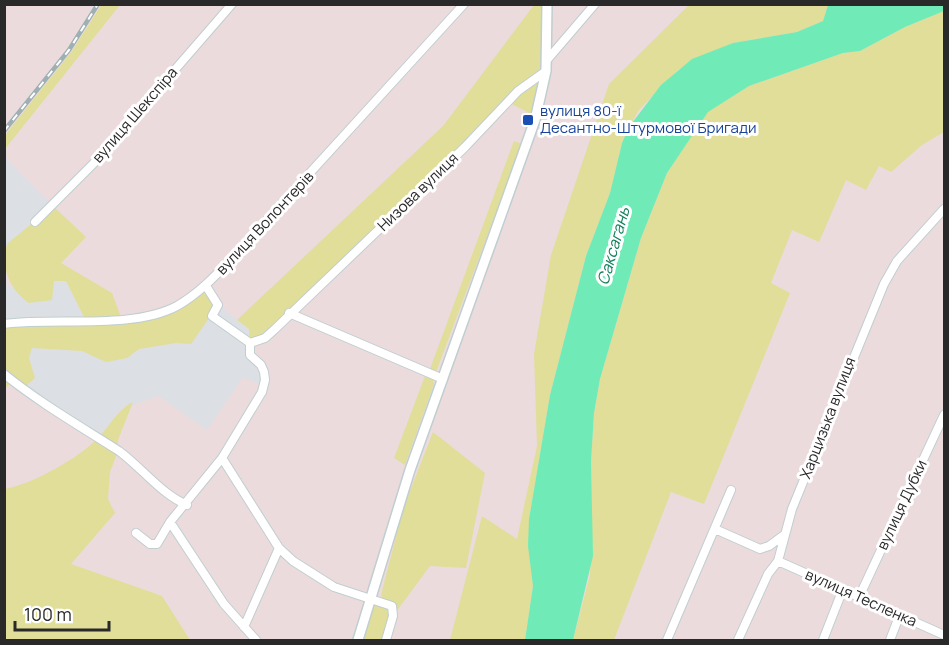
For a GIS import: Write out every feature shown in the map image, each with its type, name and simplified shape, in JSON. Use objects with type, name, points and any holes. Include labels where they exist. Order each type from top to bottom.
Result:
[{"type":"street","name":"вулиця Шекспіра","points":[[35,222],[94,163],[232,4]]},
{"type":"street","name":"вулиця Волонтерів","points":[[4,324],[122,320],[175,307],[206,286],[464,4]]},
{"type":"street","points":[[358,640],[410,470],[526,148],[546,71],[547,4]]},
{"type":"street","points":[[547,60],[595,4]]},
{"type":"street","name":"Низова вулиця","points":[[250,343],[265,338],[465,147],[518,91],[546,71]]},
{"type":"street","name":"Харцизька вулиця","points":[[738,640],[768,574],[778,561],[784,535],[859,339],[884,284],[897,261],[945,208]]},
{"type":"street","points":[[136,533],[154,545],[222,458],[264,386],[264,372],[261,365],[250,355],[250,343],[212,316],[218,305],[206,286]]},
{"type":"street","points":[[289,314],[443,379]]},
{"type":"street","points":[[4,374],[76,425],[118,451],[173,499],[187,505]]},
{"type":"street","name":"вулиця Дубки","points":[[860,595],[945,415]]},
{"type":"street","points":[[222,458],[279,548],[293,561],[334,587],[387,603],[394,609],[386,640]]},
{"type":"street","points":[[667,640],[731,490]]},
{"type":"street","points":[[170,522],[224,604],[256,640]]},
{"type":"street","points":[[715,529],[760,549],[770,546],[784,535]]},
{"type":"street","points":[[244,627],[279,548]]},
{"type":"street","name":"вулиця Тесленка","points":[[778,561],[860,595],[945,635]]},
{"type":"street","points":[[823,640],[843,589]]},
{"type":"street","points":[[890,640],[900,614]]},
{"type":"shaded area","points":[[101,5],[120,5],[5,149],[5,135],[72,51]]},
{"type":"shaded area","points":[[534,5],[547,5],[547,60],[539,80],[531,114],[508,102],[275,329],[250,343],[249,329],[237,320],[443,126]]},
{"type":"shaded area","points":[[689,5],[828,5],[823,21],[797,32],[733,43],[678,70],[639,110],[622,143],[610,193],[586,256],[550,395],[529,519],[533,586],[525,640],[450,640],[482,516],[517,539],[537,446],[534,354],[551,255],[609,84]]},
{"type":"shaded area","points":[[944,11],[944,132],[922,145],[891,172],[879,166],[866,190],[846,180],[819,242],[792,230],[771,283],[790,293],[704,504],[671,492],[614,640],[573,640],[590,575],[591,462],[594,413],[600,379],[641,238],[667,173],[707,112],[749,86],[843,53],[860,51],[905,27]]},
{"type":"shaded area","points":[[514,141],[522,144],[436,372],[430,369]]},
{"type":"shaded area","points":[[5,157],[53,206],[5,250]]},
{"type":"shaded area","points":[[53,206],[86,237],[61,263],[112,293],[122,320],[175,307],[206,286],[218,305],[191,344],[176,343],[139,349],[127,358],[106,362],[82,351],[32,348],[29,358],[35,378],[23,389],[12,381],[5,389],[5,324],[86,321],[66,281],[54,281],[52,300],[29,303],[22,298],[8,278],[5,262],[7,244]]},
{"type":"shaded area","points":[[4,276],[9,287],[66,281],[86,321],[5,324]]},
{"type":"shaded area","points":[[218,305],[249,329],[249,350],[261,365],[264,386],[243,377],[207,430],[159,396],[121,409],[98,439],[23,389],[35,378],[29,358],[32,348],[82,351],[106,362],[127,358],[139,349],[176,343],[191,344]]},
{"type":"shaded area","points":[[425,376],[433,379],[434,384],[405,465],[394,458]]},
{"type":"shaded area","points":[[133,402],[118,440],[118,451],[110,472],[108,499],[115,513],[71,564],[162,596],[190,640],[5,639],[4,489],[54,470],[79,454],[98,438],[122,410]]},
{"type":"shaded area","points":[[433,432],[485,473],[466,568],[430,566],[393,616],[386,640],[358,640],[371,599],[386,603],[381,595],[403,509]]},
{"type":"water","name":"Саксагань","points":[[828,5],[944,5],[944,11],[905,27],[860,51],[843,53],[749,86],[708,112],[667,173],[641,238],[600,379],[594,413],[591,462],[593,556],[573,640],[525,640],[533,586],[528,546],[529,519],[550,395],[586,256],[610,193],[622,143],[629,127],[661,85],[692,59],[733,43],[797,32],[823,21]]},
{"type":"railway","points":[[4,131],[69,50],[98,4]]},
{"type":"place","name":"вулиця 80-ї Десантно-Штурмової Бригади","points":[[528,120]]}]
